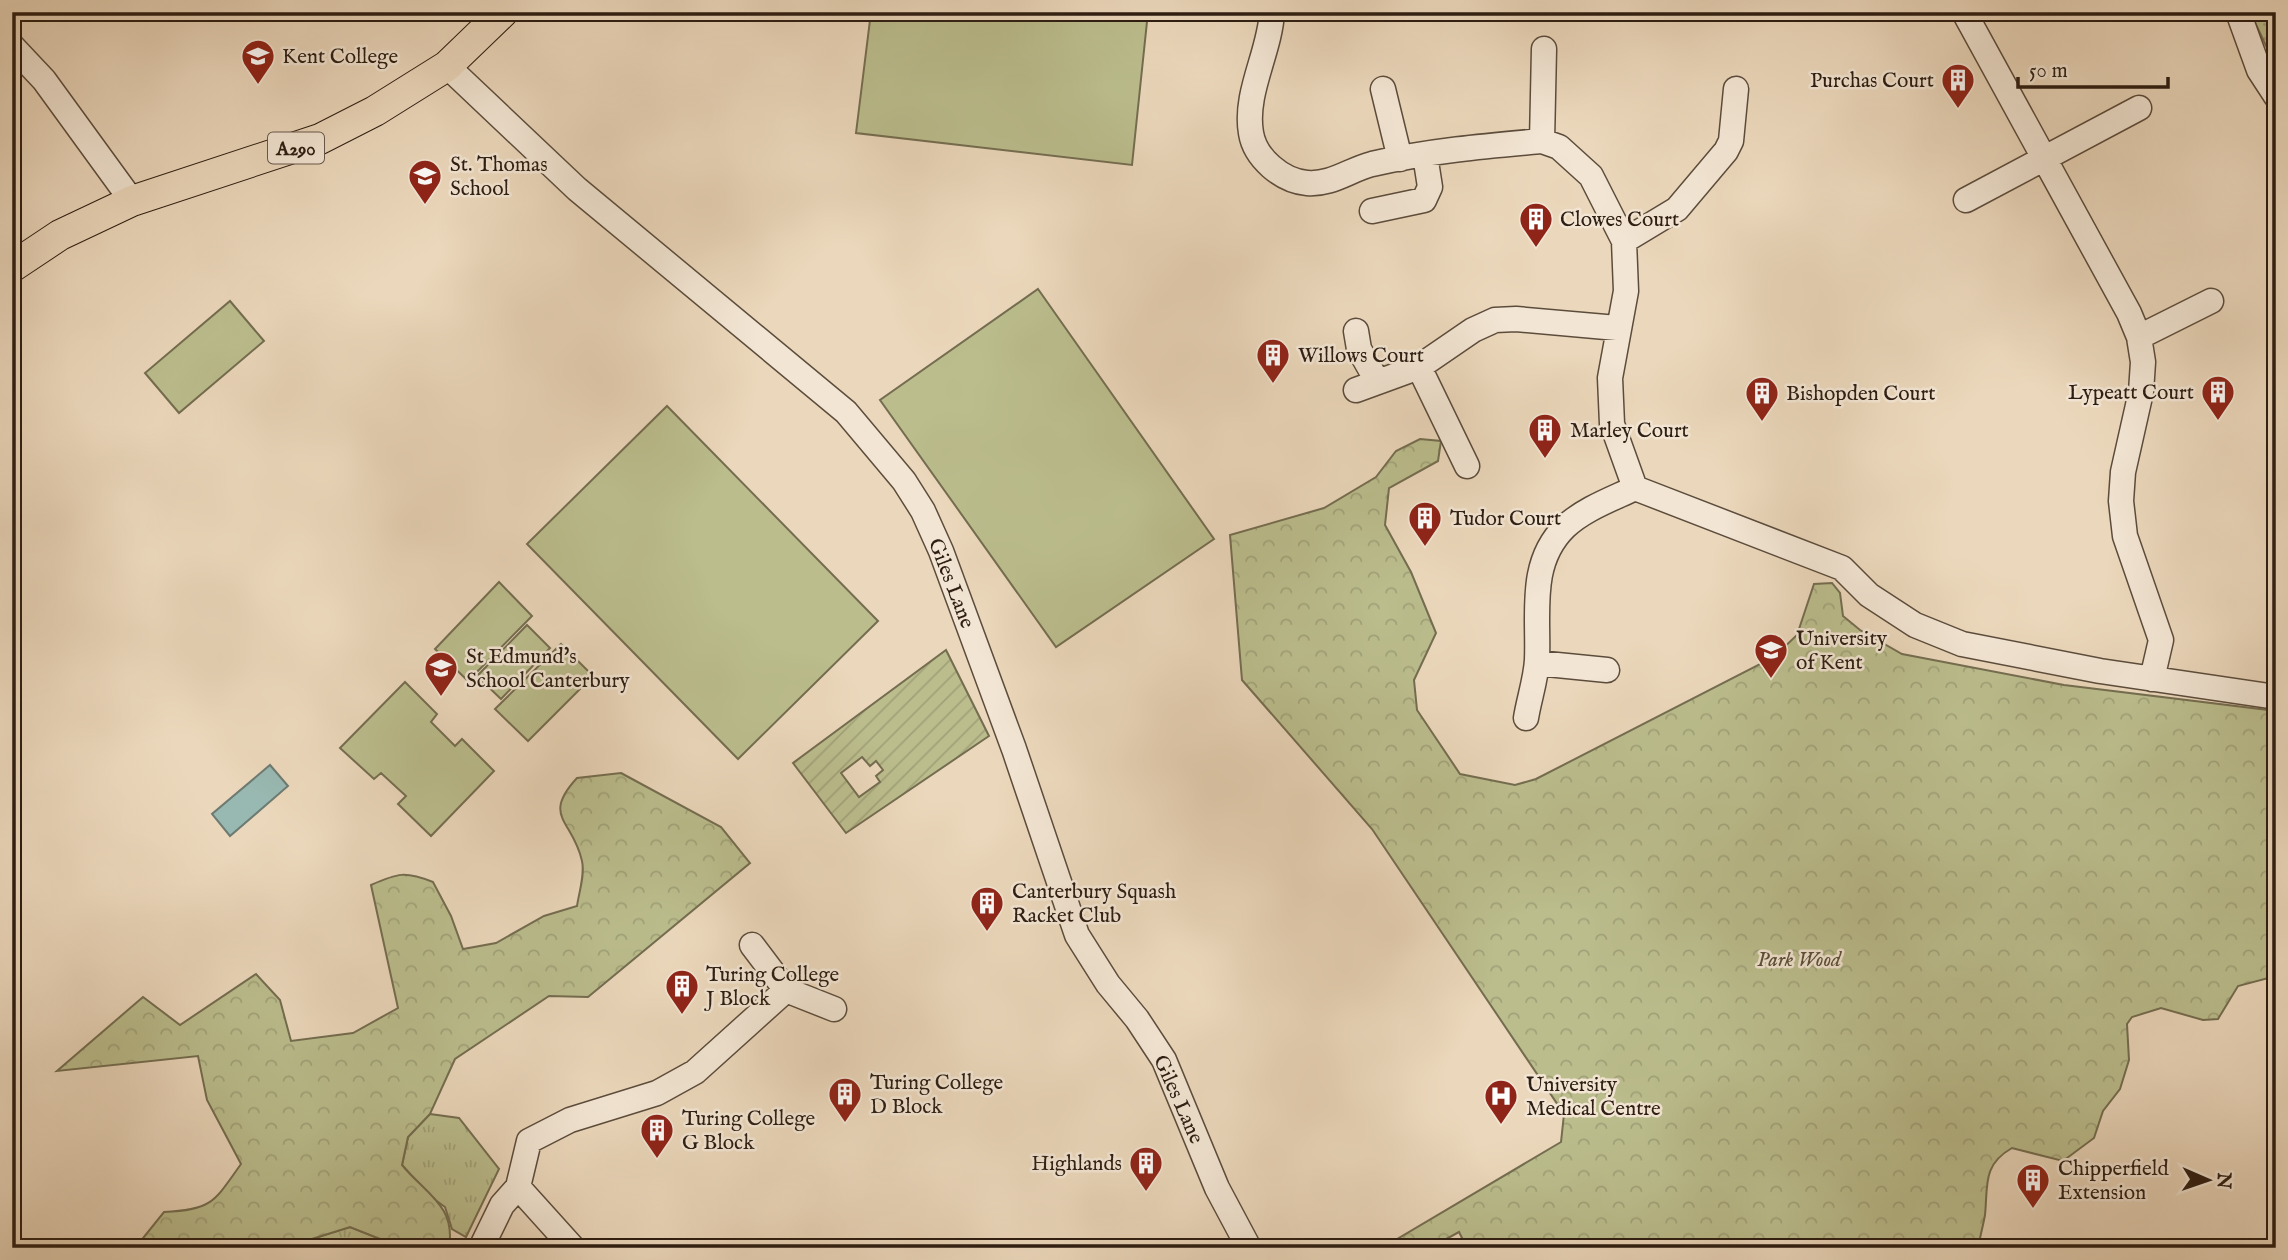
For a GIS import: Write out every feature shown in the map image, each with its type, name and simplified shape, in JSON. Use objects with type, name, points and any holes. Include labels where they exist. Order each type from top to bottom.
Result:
[{"type":"main road","name":"A290","points":[[12,267],[60,235],[132,201],[320,139],[375,111],[447,66],[503,12]]},
{"type":"street","points":[[1272,12],[1251,111],[1250,132],[1256,151],[1275,170],[1303,183],[1328,183],[1369,165],[1425,155],[1542,141],[1559,147],[1591,176],[1624,240],[1626,291],[1617,328],[1610,378],[1612,424],[1635,488]]},
{"type":"street","points":[[1964,12],[2129,313],[2139,337],[2143,362],[2141,392],[2123,472],[2121,501],[2124,536],[2161,640],[2152,679]]},
{"type":"street","points":[[2238,12],[2259,70],[2276,96]]},
{"type":"street","points":[[12,46],[44,80],[132,201]]},
{"type":"street","points":[[1542,141],[1544,49]]},
{"type":"street","name":"Giles Lane","points":[[447,66],[577,189],[846,412],[904,481],[923,511],[946,564],[1014,749],[1077,935],[1108,984],[1137,1019],[1164,1060],[1217,1188],[1250,1248]]},
{"type":"street","points":[[1383,89],[1400,159]]},
{"type":"street","points":[[1624,240],[1677,209],[1738,140],[1736,89]]},
{"type":"street","points":[[1966,201],[2140,108]]},
{"type":"street","points":[[1373,211],[1424,200],[1430,187],[1425,155]]},
{"type":"street","points":[[2139,337],[2211,301]]},
{"type":"street","points":[[1356,331],[1366,386],[1419,367],[1473,330],[1495,320],[1516,319],[1617,328]]},
{"type":"street","points":[[1419,367],[1467,466]]},
{"type":"street","points":[[1525,718],[1537,663],[1539,572],[1548,550],[1565,527],[1588,511],[1635,488],[1842,568],[1869,595],[1915,625],[1962,644],[2152,679],[2276,697]]},
{"type":"street","points":[[1537,663],[1607,670]]},
{"type":"street","points":[[751,944],[786,990],[834,1009]]},
{"type":"street","points":[[481,1248],[502,1205],[518,1187],[529,1141],[570,1120],[657,1093],[695,1072],[786,990]]},
{"type":"street","points":[[518,1187],[573,1248]]},
{"type":"green space","points":[[871,12],[1148,12],[1132,165],[856,133]]},
{"type":"green space","points":[[2250,12],[2276,12],[2276,67]]},
{"type":"green space","points":[[1038,289],[1214,539],[1056,647],[880,400]]},
{"type":"green space","points":[[230,301],[264,341],[179,413],[145,373]]},
{"type":"green space","points":[[667,406],[878,621],[738,759],[527,544]]},
{"type":"green space","name":"Park Wood","points":[[1420,439],[1441,441],[1438,461],[1389,488],[1385,525],[1411,572],[1436,633],[1414,680],[1417,710],[1460,774],[1515,785],[1536,779],[1774,657],[1797,635],[1814,584],[1832,583],[1840,593],[1843,616],[1860,630],[1902,654],[2064,685],[2276,711],[2276,976],[2238,986],[2218,1019],[2203,1020],[2161,1008],[2132,1017],[2127,1024],[2129,1060],[2120,1089],[2103,1111],[2094,1138],[2063,1161],[2012,1148],[2002,1155],[1988,1177],[1985,1215],[1978,1248],[1623,1248],[1617,1240],[1599,1248],[1467,1248],[1459,1232],[1430,1248],[1382,1248],[1561,1142],[1564,1114],[1372,829],[1242,680],[1230,535],[1324,508],[1376,477],[1396,451]]},
{"type":"green space","points":[[499,582],[532,616],[468,681],[435,649]]},
{"type":"green space","points":[[527,625],[550,648],[501,699],[477,676]]},
{"type":"green space","points":[[561,644],[593,676],[528,741],[495,709]]},
{"type":"green space","points":[[946,650],[989,736],[846,833],[793,763]],"holes":[[[862,757],[870,766],[876,761],[883,770],[876,776],[880,782],[859,797],[841,773]]]},
{"type":"green space","points":[[405,682],[437,714],[431,722],[455,746],[462,739],[494,771],[431,836],[398,804],[406,796],[381,773],[374,779],[340,748]]},
{"type":"green space","points":[[621,773],[721,827],[750,863],[588,997],[549,996],[455,1059],[430,1114],[408,1137],[402,1165],[444,1211],[450,1233],[449,1247],[403,1248],[350,1227],[283,1248],[135,1248],[164,1212],[202,1206],[217,1195],[241,1164],[207,1100],[198,1056],[57,1071],[143,997],[180,1025],[256,974],[280,1000],[291,1041],[353,1033],[398,1008],[371,885],[402,875],[433,882],[451,916],[463,949],[496,943],[544,916],[577,906],[583,866],[578,847],[560,811],[561,802],[577,778]]},
{"type":"green space","points":[[430,1114],[459,1118],[499,1169],[466,1237],[452,1229],[445,1207],[427,1194],[402,1165],[408,1137]]},
{"type":"green space","points":[[350,1227],[403,1248],[283,1248]]},
{"type":"water","points":[[270,765],[288,786],[230,836],[212,814]]},
{"type":"place","name":"Kent College","points":[[258,86]]},
{"type":"place","name":"Purchas Court","points":[[1958,110]]},
{"type":"place","name":"St. Thomas School","points":[[425,206]]},
{"type":"place","name":"Clowes Court","points":[[1536,249]]},
{"type":"place","name":"Willows Court","points":[[1273,385]]},
{"type":"place","name":"Lypeatt Court","points":[[2218,422]]},
{"type":"place","name":"Bishopden Court","points":[[1762,423]]},
{"type":"place","name":"Marley Court","points":[[1545,460]]},
{"type":"place","name":"Tudor Court","points":[[1425,548]]},
{"type":"place","name":"University of Kent","points":[[1771,680]]},
{"type":"place","name":"St Edmund's School Canterbury","points":[[441,698]]},
{"type":"place","name":"Canterbury Squash Racket Club","points":[[987,933]]},
{"type":"place","name":"Turing College J Block","points":[[682,1016]]},
{"type":"place","name":"Turing College D Block","points":[[845,1124]]},
{"type":"place","name":"University Medical Centre","points":[[1501,1126]]},
{"type":"place","name":"Turing College G Block","points":[[657,1160]]},
{"type":"place","name":"Highlands","points":[[1146,1193]]},
{"type":"place","name":"Chipperfield Extension","points":[[2033,1210]]}]
